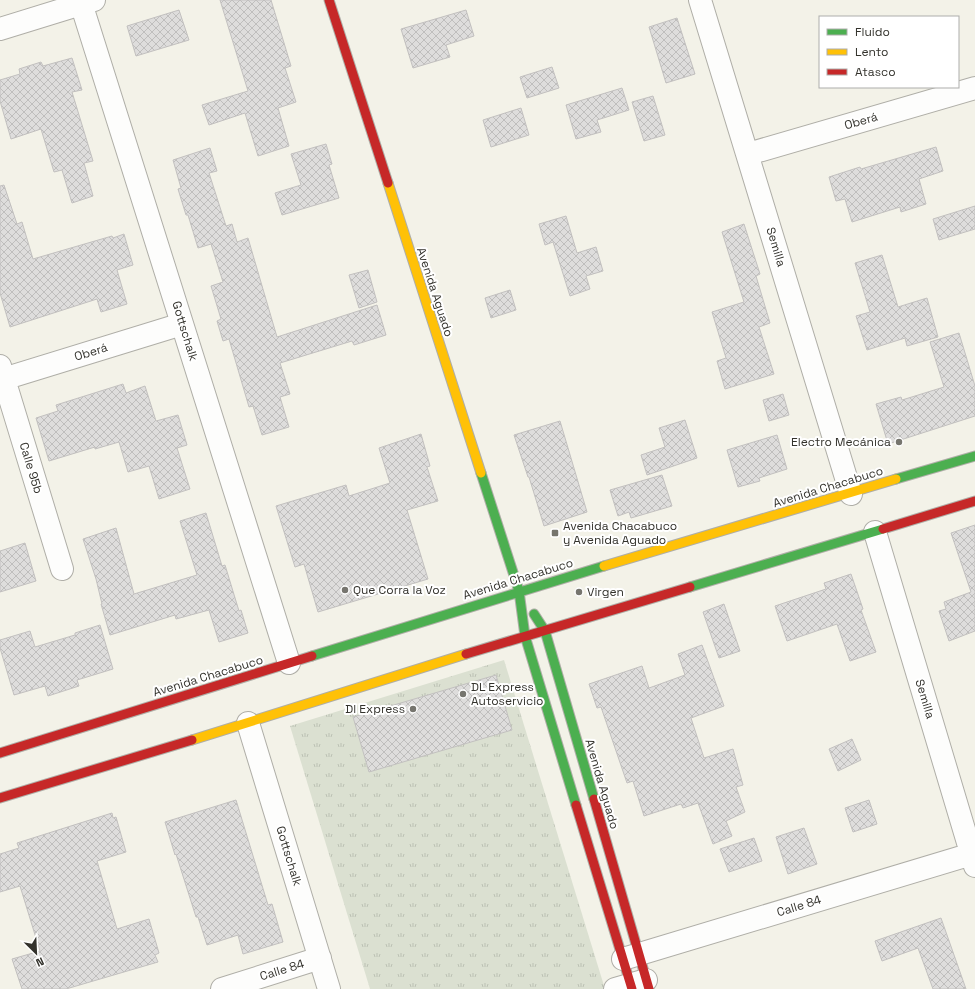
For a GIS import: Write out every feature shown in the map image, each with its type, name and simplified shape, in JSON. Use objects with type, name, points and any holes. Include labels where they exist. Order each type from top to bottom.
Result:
[{"type":"main road","name":"Avenida Aguado","points":[[330,0],[519,591],[525,636],[630,957],[635,986]]},
{"type":"main road","name":"Avenida Chacabuco","points":[[0,753],[519,591],[851,494],[975,456]]},
{"type":"main road","points":[[0,798],[248,723],[525,636],[975,502]]},
{"type":"main road","name":"Avenida Aguado","points":[[519,591],[545,631],[630,957],[635,986]]},
{"type":"street","name":"Semilla","points":[[700,0],[851,494]]},
{"type":"street","points":[[0,29],[86,1]]},
{"type":"street","name":"Gottschalk","points":[[86,1],[182,324],[289,663]]},
{"type":"street","name":"Oberá","points":[[748,154],[975,88]]},
{"type":"street","name":"Oberá","points":[[1,375],[182,324]]},
{"type":"street","name":"Calle 95b","points":[[1,375],[62,569]]},
{"type":"street","name":"Semilla","points":[[875,532],[974,858]]},
{"type":"street","name":"Gottschalk","points":[[248,723],[329,989]]},
{"type":"street","name":"Calle 84","points":[[630,957],[974,858]]},
{"type":"street","name":"Calle 84","points":[[222,989],[320,958]]},
{"type":"green space","points":[[504,660],[605,989],[370,989],[290,726]]},
{"type":"building","points":[[220,0],[271,0],[291,66],[285,68],[296,102],[278,108],[289,146],[258,156],[245,113],[209,125],[202,105],[248,91]]},
{"type":"building","points":[[179,10],[189,40],[136,56],[127,26]]},
{"type":"building","points":[[466,10],[474,36],[446,45],[450,57],[413,68],[401,29]]},
{"type":"building","points":[[677,18],[695,74],[666,83],[649,27]]},
{"type":"building","points":[[72,58],[82,90],[72,92],[93,161],[84,163],[93,196],[72,203],[62,170],[54,172],[41,129],[11,139],[0,101],[0,80],[20,74],[19,69],[41,62],[43,66]]},
{"type":"building","points":[[552,67],[559,88],[527,98],[520,77]]},
{"type":"building","points":[[622,88],[629,110],[597,120],[601,132],[576,139],[566,105]]},
{"type":"building","points":[[653,96],[665,135],[644,141],[632,102]]},
{"type":"building","points":[[521,108],[529,135],[491,147],[483,120]]},
{"type":"building","points":[[326,144],[332,164],[329,165],[339,198],[282,215],[275,193],[301,185],[291,154]]},
{"type":"building","points":[[936,147],[943,171],[919,179],[926,204],[901,212],[900,207],[852,222],[845,199],[836,201],[829,177],[860,167],[861,169]]},
{"type":"building","points":[[210,148],[217,171],[209,173],[226,226],[232,224],[237,242],[248,238],[277,337],[377,305],[386,335],[354,345],[352,341],[280,363],[290,394],[280,397],[289,427],[262,435],[253,406],[249,407],[229,339],[223,341],[217,321],[221,319],[211,286],[223,282],[211,244],[198,248],[178,189],[181,188],[173,160]]},
{"type":"building","points":[[4,185],[17,224],[22,222],[33,259],[112,236],[113,238],[124,234],[133,265],[117,270],[127,304],[101,312],[97,299],[10,327],[0,293],[0,186]]},
{"type":"building","points":[[975,206],[975,229],[939,240],[933,219]]},
{"type":"building","points":[[566,216],[577,253],[596,247],[603,271],[586,276],[590,289],[570,296],[553,242],[545,245],[539,224]]},
{"type":"building","points":[[744,224],[760,274],[756,276],[770,323],[759,327],[774,374],[725,389],[717,361],[726,358],[712,312],[744,302],[722,232]]},
{"type":"building","points":[[882,255],[898,307],[927,298],[938,337],[907,346],[905,338],[867,350],[856,316],[870,312],[855,263]]},
{"type":"building","points":[[368,270],[377,302],[359,308],[349,275]]},
{"type":"building","points":[[510,290],[516,310],[491,318],[485,298]]},
{"type":"building","points":[[959,333],[975,386],[975,416],[888,444],[876,404],[901,397],[902,400],[944,387],[930,342]]},
{"type":"building","points":[[123,384],[126,393],[145,386],[156,421],[178,415],[187,445],[177,448],[190,489],[159,499],[149,466],[128,472],[119,442],[95,449],[95,447],[49,461],[36,418],[58,411],[56,405]]},
{"type":"building","points":[[783,394],[789,415],[769,421],[763,400]]},
{"type":"building","points":[[685,420],[697,458],[647,475],[641,455],[665,447],[659,428]]},
{"type":"building","points":[[560,421],[587,512],[544,526],[514,435]]},
{"type":"building","points":[[421,434],[430,466],[427,467],[438,501],[407,510],[428,579],[318,612],[304,564],[295,567],[276,506],[346,485],[349,496],[390,483],[379,448]]},
{"type":"building","points":[[777,435],[787,469],[759,478],[760,481],[738,487],[727,450]]},
{"type":"building","points":[[662,475],[672,506],[631,518],[629,512],[618,516],[610,490]]},
{"type":"building","points":[[206,513],[222,566],[225,565],[239,611],[241,610],[248,633],[219,642],[209,610],[176,619],[175,615],[110,635],[101,604],[96,579],[83,539],[116,528],[134,594],[197,575],[180,521]]},
{"type":"building","points":[[975,525],[975,631],[949,641],[939,611],[946,609],[944,602],[971,592],[951,533]]},
{"type":"building","points":[[25,543],[36,581],[0,592],[0,551]]},
{"type":"building","points":[[851,574],[863,609],[861,610],[876,652],[850,661],[837,624],[787,641],[775,606],[826,589],[824,583]]},
{"type":"building","points":[[724,604],[740,651],[719,658],[703,612]]},
{"type":"building","points":[[100,625],[113,669],[77,680],[79,686],[48,696],[45,686],[14,695],[0,648],[0,640],[30,631],[35,647],[75,635],[75,633]]},
{"type":"building","points":[[702,645],[724,706],[691,718],[704,758],[733,749],[743,785],[736,787],[745,812],[726,821],[732,836],[713,844],[698,803],[683,808],[681,804],[644,816],[633,781],[627,783],[601,707],[597,708],[589,684],[642,666],[649,688],[685,675],[678,654]]},
{"type":"building","points":[[496,675],[512,730],[369,772],[353,717]]},
{"type":"building","points":[[852,739],[861,760],[838,771],[829,749]]},
{"type":"building","points":[[236,800],[268,905],[272,904],[283,942],[243,954],[238,935],[207,945],[198,917],[196,917],[165,822]]},
{"type":"building","points":[[869,800],[877,824],[853,832],[845,808]]},
{"type":"building","points":[[112,813],[113,818],[116,817],[126,852],[97,861],[117,929],[149,919],[159,953],[155,955],[158,962],[66,989],[22,989],[12,959],[40,951],[20,886],[0,892],[0,854],[19,848],[17,843]]},
{"type":"building","points":[[804,828],[817,864],[788,874],[776,837]]},
{"type":"building","points":[[754,838],[762,861],[729,872],[720,849]]},
{"type":"building","points":[[941,918],[966,989],[933,989],[918,948],[882,961],[875,941]]},
{"type":"traffic: fast","points":[[896,479],[975,456]]},
{"type":"traffic: fast","points":[[481,473],[519,591],[525,636],[576,805]]},
{"type":"traffic: fast","points":[[690,587],[883,529]]},
{"type":"traffic: fast","points":[[312,656],[604,566]]},
{"type":"traffic: fast","points":[[534,614],[545,631],[594,799]]},
{"type":"traffic: slow","points":[[388,183],[481,473]]},
{"type":"traffic: slow","points":[[604,566],[896,479]]},
{"type":"traffic: slow","points":[[192,740],[466,654]]},
{"type":"traffic: jam","points":[[329,0],[388,183]]},
{"type":"traffic: jam","points":[[883,529],[975,501]]},
{"type":"traffic: jam","points":[[466,654],[690,587]]},
{"type":"traffic: jam","points":[[0,753],[312,656]]},
{"type":"traffic: jam","points":[[0,798],[192,740]]},
{"type":"traffic: jam","points":[[594,799],[649,989]]},
{"type":"traffic: jam","points":[[576,805],[632,989]]},
{"type":"place","name":"Electro Mecánica","points":[[899,442]]},
{"type":"place","name":"Avenida Chacabuco y Avenida Aguado","points":[[555,533]]},
{"type":"place","name":"Que Corra la Voz","points":[[345,590]]},
{"type":"place","name":"Virgen","points":[[579,592]]},
{"type":"place","name":"DL Express Autoservicio","points":[[463,694]]},
{"type":"place","name":"Dl Express","points":[[413,709]]}]
